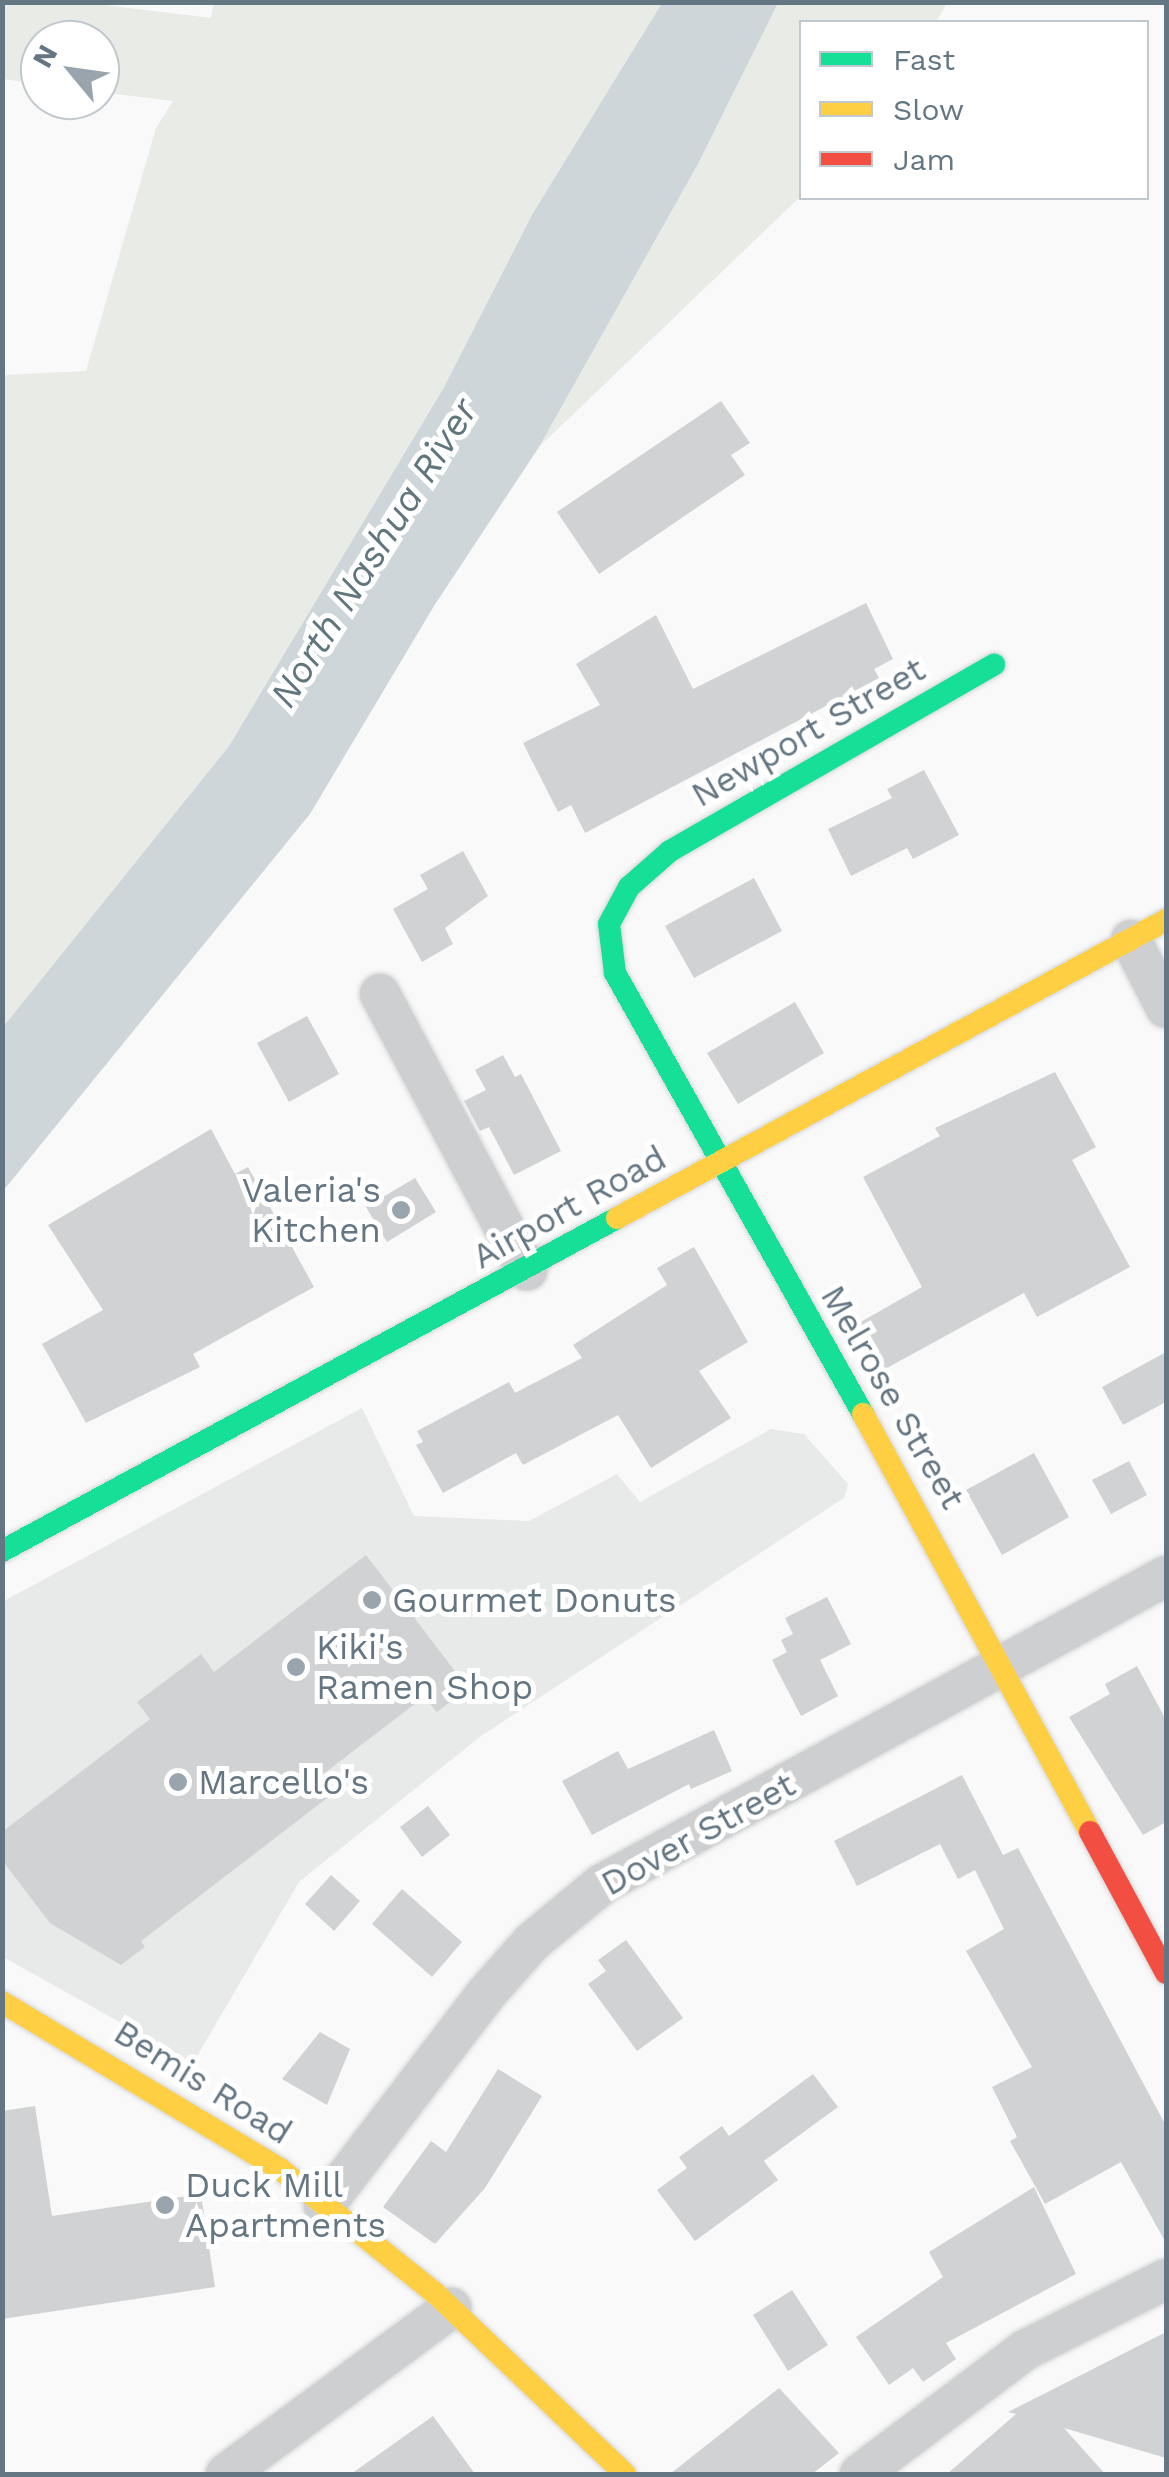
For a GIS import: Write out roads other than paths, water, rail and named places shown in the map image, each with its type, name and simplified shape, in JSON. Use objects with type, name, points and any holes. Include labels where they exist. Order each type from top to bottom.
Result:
[{"type":"main road","name":"Newport Street","points":[[658,861],[994,665]]},
{"type":"main road","name":"Melrose Street","points":[[658,861],[629,887],[609,924],[615,973],[718,1165],[1004,1668],[1166,1973]]},
{"type":"main road","name":"Airport Road","points":[[2,1551],[1166,920]]},
{"type":"main road","name":"Bemis Road","points":[[2,2002],[266,2160],[452,2308],[624,2474]]},
{"type":"street","points":[[1131,940],[1166,1008]]},
{"type":"street","points":[[380,994],[526,1270]]},
{"type":"street","name":"Dover Street","points":[[324,2206],[486,1994],[572,1907],[602,1884],[1004,1668],[1166,1576]]},
{"type":"street","points":[[860,2474],[1025,2350],[1166,2279]]},
{"type":"street","points":[[226,2474],[452,2308]]},
{"type":"water","name":"North Nashua River","points":[[662,3],[778,3],[698,164],[539,447],[434,606],[310,814],[3,1191],[3,1027],[229,746],[443,389],[533,213]]},
{"type":"place","name":"Valeria's Kitchen","points":[[401,1210]]},
{"type":"place","name":"Gourmet Donuts","points":[[372,1600]]},
{"type":"place","name":"Kiki's Ramen Shop","points":[[296,1667]]},
{"type":"place","name":"Marcello's","points":[[178,1782]]},
{"type":"place","name":"Duck Mill Apartments","points":[[165,2205]]}]
